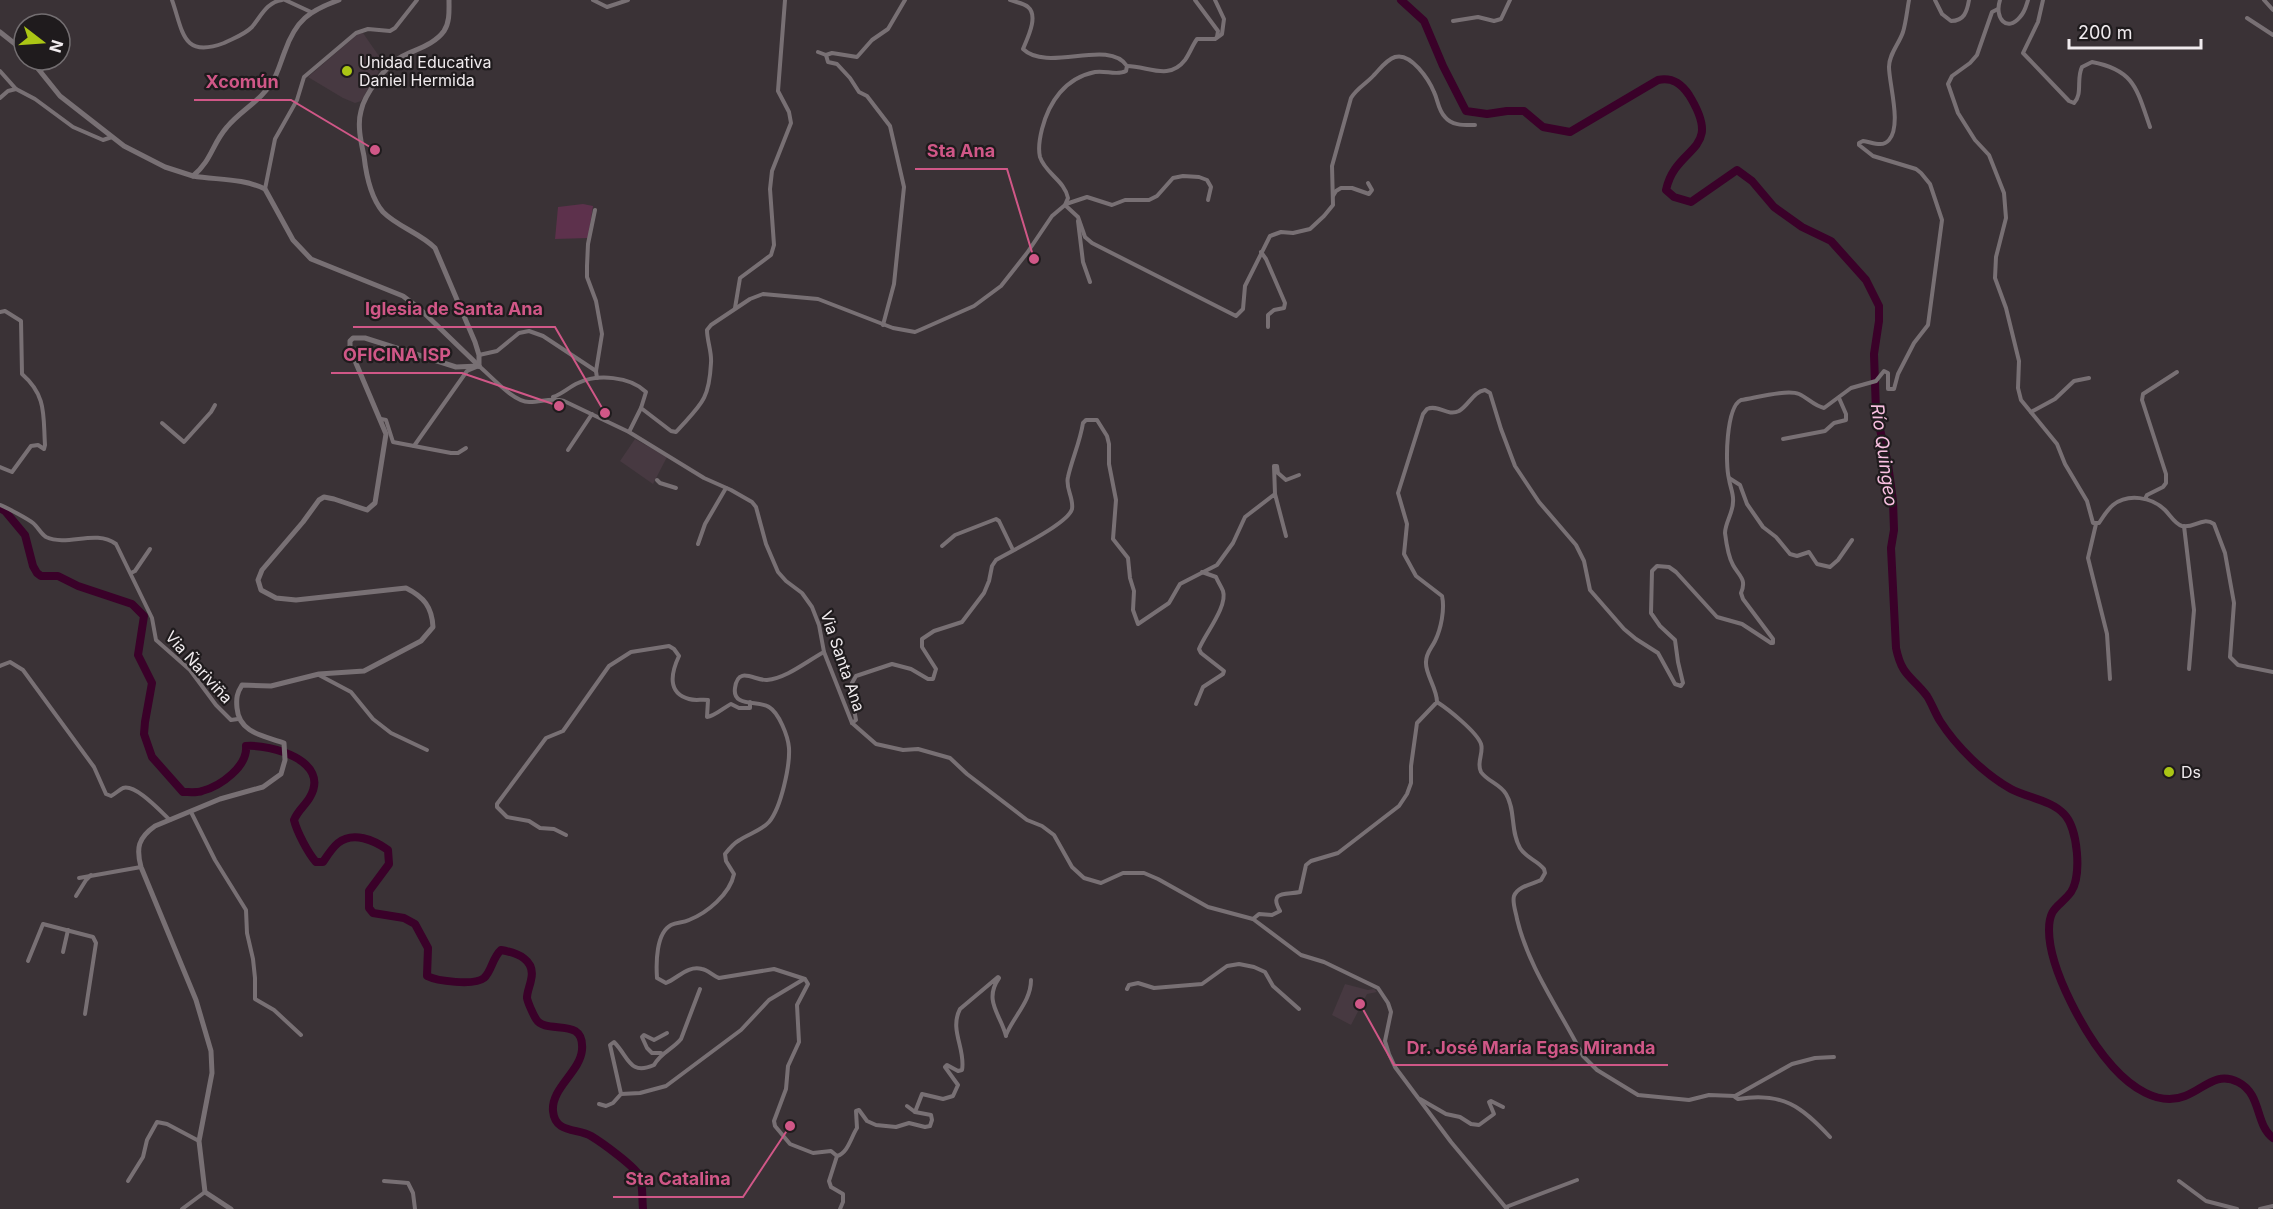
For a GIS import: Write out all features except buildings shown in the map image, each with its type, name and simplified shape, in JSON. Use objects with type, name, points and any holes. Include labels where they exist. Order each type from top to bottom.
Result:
[{"type":"street","points":[[172,0],[186,40],[192,47],[200,48],[219,45],[240,36],[250,28],[270,4],[283,0],[311,12]]},
{"type":"street","points":[[192,176],[208,160],[227,126],[266,91],[294,30],[311,12],[339,0]]},
{"type":"street","points":[[417,0],[395,28],[390,31],[368,29],[356,33],[304,77],[297,100],[275,139],[265,189],[293,240],[311,259],[403,296],[420,309],[479,366]]},
{"type":"street","points":[[449,0],[449,14],[445,30],[431,43],[391,64],[364,103],[360,128],[366,170],[375,199],[385,213],[426,238],[435,248],[467,320],[479,355],[479,366]]},
{"type":"street","points":[[593,0],[607,7],[628,0]]},
{"type":"street","points":[[735,309],[740,278],[771,255],[774,245],[770,189],[772,171],[791,123],[789,112],[778,91],[785,0]]},
{"type":"street","points":[[818,52],[826,55],[832,53],[857,57],[872,40],[888,29],[905,0]]},
{"type":"street","points":[[1010,0],[1029,7],[1032,12],[1031,29],[1023,49],[1028,54],[1036,57],[1059,58],[1105,55],[1118,59],[1127,66],[1162,72],[1172,71],[1185,61],[1197,39],[1217,37],[1222,34],[1224,19],[1215,0]]},
{"type":"street","points":[[1195,0],[1218,31],[1217,37]]},
{"type":"street","points":[[1453,21],[1478,17],[1494,21],[1501,19],[1510,0]]},
{"type":"street","points":[[1830,1137],[1805,1111],[1763,1096],[1738,1099],[1735,1096],[1709,1095],[1689,1100],[1638,1095],[1597,1070],[1586,1060],[1533,966],[1522,939],[1515,909],[1516,894],[1522,888],[1541,880],[1545,873],[1544,869],[1526,856],[1519,846],[1507,796],[1482,772],[1479,765],[1481,744],[1478,739],[1460,720],[1437,702],[1433,681],[1425,665],[1428,652],[1438,633],[1444,604],[1442,596],[1416,576],[1404,554],[1407,524],[1398,493],[1423,414],[1427,409],[1437,408],[1449,413],[1458,411],[1479,391],[1485,390],[1490,393],[1500,429],[1515,466],[1539,502],[1576,545],[1584,561],[1590,590],[1624,629],[1658,653],[1677,686],[1681,686],[1683,682],[1675,640],[1660,626],[1651,613],[1652,571],[1657,566],[1669,567],[1676,572],[1717,617],[1742,624],[1771,643],[1774,641],[1743,599],[1741,593],[1743,579],[1732,564],[1725,533],[1733,505],[1732,489],[1728,478],[1729,434],[1733,409],[1737,402],[1793,392],[1804,396],[1818,407],[1824,408],[1851,388],[1876,381],[1882,371],[1887,372],[1887,388],[1894,389],[1898,374],[1914,344],[1928,325],[1942,220],[1930,184],[1916,169],[1873,156],[1859,145],[1861,141],[1881,144],[1888,141],[1892,135],[1894,111],[1889,66],[1903,31],[1909,0]]},
{"type":"street","points":[[1935,0],[1942,14],[1951,21],[1961,19],[1967,12],[1970,0]]},
{"type":"street","points":[[2000,0],[1998,9],[2000,19],[2009,24],[2021,17],[2028,0]]},
{"type":"street","points":[[2043,0],[2038,22],[2024,48],[2023,53],[2028,59],[2069,101],[2074,103],[2077,100],[2078,77],[2082,68],[2092,62],[2119,70],[2128,76],[2141,98],[2150,127]]},
{"type":"street","points":[[2264,0],[2273,9]]},
{"type":"street","points":[[1998,9],[1992,12],[1977,55],[1952,76],[1948,84],[1958,113],[1975,140],[1989,155],[2004,192],[2006,218],[1996,257],[1995,282],[2006,308],[2019,361],[2021,400],[2057,444],[2065,464],[2087,501],[2093,522],[2096,524]]},
{"type":"street","points":[[2247,18],[2273,35]]},
{"type":"street","points":[[0,32],[12,42]]},
{"type":"street","points":[[826,55],[828,62],[837,64],[859,92],[867,96],[890,126],[904,187],[894,284],[883,324]]},
{"type":"street","points":[[1333,197],[1332,166],[1352,98],[1357,89],[1393,58],[1399,56],[1410,60],[1416,67],[1434,91],[1446,120],[1457,124],[1475,125]]},
{"type":"street","points":[[1065,205],[1068,198],[1067,192],[1046,167],[1039,153],[1045,118],[1058,93],[1066,84],[1093,72],[1123,73],[1127,66]]},
{"type":"street","points":[[0,71],[16,89],[36,99],[73,127],[104,140],[112,137]]},
{"type":"street","points":[[40,72],[60,96],[123,146],[165,167],[192,176],[236,180],[265,189]]},
{"type":"street","points":[[0,98],[8,91],[16,89]]},
{"type":"street","points":[[641,408],[671,431],[676,432],[703,403],[706,394],[712,362],[707,330],[711,325],[757,295],[778,294],[829,302],[883,324],[915,332],[974,306],[1001,286],[1052,216],[1065,205],[1087,197],[1112,205],[1125,200],[1149,200],[1157,196],[1173,178],[1183,176],[1207,180],[1211,187],[1208,200]]},
{"type":"street","points":[[1065,205],[1078,217],[1086,237],[1092,243],[1232,315],[1239,314],[1243,309],[1245,286],[1270,236],[1310,229],[1330,210],[1336,191],[1346,187],[1369,194],[1372,190],[1368,183]]},
{"type":"street","points":[[595,210],[588,244],[587,277],[597,301],[602,333],[597,378]]},
{"type":"street","points":[[1078,217],[1083,262],[1090,282]]},
{"type":"street","points":[[1261,252],[1284,298],[1284,308],[1274,310],[1268,315],[1268,327]]},
{"type":"street","points":[[0,312],[5,310],[21,321],[22,374],[31,382],[44,408],[45,445],[44,449],[38,445],[31,446],[12,472],[0,467]]},
{"type":"street","points":[[479,355],[497,351],[519,333],[529,332],[543,336],[596,371]]},
{"type":"street","points":[[231,1209],[205,1192],[199,1142],[212,1073],[211,1051],[195,1000],[141,867],[138,845],[141,837],[155,826],[234,795],[263,787],[280,774],[285,757],[284,743],[249,730],[238,719],[236,696],[242,685],[271,686],[319,674],[364,671],[421,641],[433,627],[432,613],[421,596],[406,588],[296,600],[276,598],[261,590],[258,580],[262,570],[319,500],[324,497],[334,499],[367,510],[375,503],[386,434],[350,349],[349,344],[353,338],[365,339],[456,367],[479,366]]},
{"type":"street","points":[[414,446],[467,371],[479,366]]},
{"type":"street","name":"Via Santa Ana","points":[[479,366],[509,393],[524,402],[558,399],[629,432],[704,478],[747,498],[756,507],[773,564],[786,581],[808,600],[819,625],[824,652],[852,723],[876,744],[903,750],[918,749],[950,758],[1027,820],[1042,826],[1054,835],[1072,867],[1084,878],[1101,883],[1123,873],[1144,873],[1208,907],[1253,919],[1301,955],[1324,962],[1377,988],[1388,1003],[1391,1012],[1385,1041],[1389,1054],[1417,1097]]},
{"type":"street","points":[[2145,499],[2147,495],[2163,487],[2167,478],[2142,400],[2143,394],[2177,372]]},
{"type":"street","points":[[547,399],[557,396],[577,383],[597,378],[639,386],[646,392],[629,432]]},
{"type":"street","points":[[2031,412],[2055,399],[2074,381],[2089,378]]},
{"type":"street","points":[[1783,439],[1825,431],[1834,423],[1846,420],[1846,414],[1839,398]]},
{"type":"street","points":[[162,423],[184,442],[215,405]]},
{"type":"street","points":[[568,450],[592,414]]},
{"type":"street","points":[[852,723],[856,720],[851,693],[852,683],[856,676],[892,664],[911,669],[928,679],[933,679],[936,669],[922,647],[922,639],[934,631],[962,622],[984,593],[996,560],[1057,525],[1070,514],[1072,508],[1068,476],[1083,423],[1092,418],[1107,436],[1109,444],[1109,464],[1116,500],[1113,539],[1128,558],[1134,591],[1132,610],[1136,622],[1140,623],[1151,613],[1169,603],[1180,584],[1216,565],[1233,543],[1245,517],[1275,494]]},
{"type":"street","points":[[381,419],[386,420],[393,442],[451,453],[458,453],[466,448]]},
{"type":"street","points":[[1286,536],[1275,494],[1274,466],[1277,466],[1278,473],[1286,480],[1299,475]]},
{"type":"street","points":[[1728,478],[1740,485],[1747,504],[1763,527],[1776,537],[1790,554],[1797,556],[1809,552],[1817,564],[1830,567],[1852,540]]},
{"type":"street","points":[[657,480],[676,488]]},
{"type":"street","points":[[698,544],[705,524],[726,488]]},
{"type":"street","points":[[2110,679],[2107,634],[2088,558],[2096,524],[2110,508],[2128,498],[2145,499],[2162,506],[2179,524],[2184,526],[2210,521],[2215,525],[2223,544],[2234,609],[2229,645],[2231,659],[2238,665],[2273,672]]},
{"type":"street","name":"Via Ñariviña","points":[[0,505],[33,524],[45,536],[58,540],[99,537],[109,539],[116,544],[152,618],[156,640],[190,670],[216,705],[231,720],[238,719]]},
{"type":"street","points":[[942,546],[955,535],[996,519],[1013,550]]},
{"type":"street","points":[[2184,526],[2194,610],[2189,669]]},
{"type":"street","points":[[132,573],[150,549]]},
{"type":"street","points":[[1196,704],[1203,687],[1223,674],[1224,670],[1206,658],[1200,649],[1217,615],[1224,592],[1216,577],[1201,572]]},
{"type":"street","points":[[566,835],[554,829],[540,828],[529,821],[507,817],[497,807],[497,804],[546,738],[563,731],[609,666],[631,652],[669,646],[679,656],[673,687],[677,694],[691,700],[708,700],[707,717],[712,717],[721,708],[731,705],[750,708],[750,702]]},
{"type":"street","points":[[824,652],[774,679],[764,681],[749,675],[743,675],[738,679],[734,694],[740,701],[769,706],[785,733],[789,747],[784,788],[770,821],[736,842],[725,854],[726,861],[734,874],[729,890],[689,921],[668,927],[661,934],[657,978],[666,982],[687,970],[698,968],[705,969],[719,978],[774,969],[805,979],[808,984],[796,1011],[799,1042],[788,1066],[786,1089],[774,1121],[775,1126],[790,1144],[813,1153],[831,1151],[837,1156]]},
{"type":"street","points":[[0,666],[10,662],[23,670],[94,767],[106,794],[111,796],[123,788],[134,789],[170,820]]},
{"type":"street","points":[[319,674],[351,692],[373,719],[391,733],[427,750]]},
{"type":"street","points":[[1253,919],[1259,914],[1272,915],[1280,911],[1276,901],[1283,893],[1300,892],[1303,871],[1311,861],[1338,853],[1399,806],[1411,783],[1411,766],[1418,723],[1437,702]]},
{"type":"street","points":[[191,812],[215,861],[246,910],[247,933],[255,978],[255,999],[274,1010],[301,1035]]},
{"type":"street","points":[[79,878],[141,867]]},
{"type":"street","points":[[76,896],[92,875]]},
{"type":"street","points":[[28,961],[44,924],[93,937],[96,943],[85,1014]]},
{"type":"street","points":[[63,952],[68,930]]},
{"type":"street","points":[[1127,988],[1138,982],[1154,988],[1202,984],[1227,966],[1239,964],[1265,972],[1273,986],[1299,1009]]},
{"type":"street","points":[[915,1112],[922,1094],[943,1099],[953,1096],[958,1085],[945,1067],[947,1065],[958,1071],[962,1070],[963,1064],[955,1026],[960,1009],[998,977],[994,987],[994,1012],[1006,1036],[1016,1014],[1031,992],[1031,980]]},
{"type":"street","points":[[599,1104],[606,1106],[613,1103],[621,1094],[640,1094],[666,1086],[741,1030],[769,1000],[805,979]]},
{"type":"street","points":[[667,1033],[654,1040],[644,1035],[642,1037],[652,1053],[661,1053],[676,1046],[681,1039],[700,989]]},
{"type":"street","points":[[621,1094],[610,1045],[614,1042],[633,1067],[640,1069],[654,1065],[661,1053]]},
{"type":"street","points":[[1735,1096],[1792,1064],[1815,1058],[1834,1057]]},
{"type":"street","points":[[1417,1097],[1446,1114],[1479,1125],[1494,1114],[1489,1102],[1503,1107]]},
{"type":"street","points":[[1417,1097],[1476,1174],[1507,1208],[1577,1180]]},
{"type":"street","points":[[837,1156],[842,1155],[846,1150],[857,1128],[855,1113],[857,1109],[867,1121],[876,1125],[896,1127],[909,1123],[930,1126],[931,1115],[915,1112],[907,1106]]},
{"type":"street","points":[[128,1180],[143,1157],[147,1140],[157,1122],[167,1124],[199,1142]]},
{"type":"street","points":[[837,1156],[829,1181],[831,1187],[843,1194],[840,1209]]},
{"type":"street","points":[[384,1181],[408,1183],[413,1193],[415,1209]]},
{"type":"street","points":[[2179,1181],[2206,1202],[2237,1209]]},
{"type":"street","points":[[182,1209],[205,1192]]},
{"type":"street","points":[[2260,1209],[2273,1206]]},
{"type":"shaded area","name":"Unidad Educativa Daniel Hermida","points":[[363,33],[383,62],[361,101],[355,103],[308,77],[358,34]]},
{"type":"shaded area","points":[[583,204],[593,206],[588,238],[555,239],[558,207]]},
{"type":"shaded area","points":[[635,439],[667,457],[653,484],[620,461]]},
{"type":"shaded area","points":[[1345,984],[1368,990],[1374,989],[1377,992],[1367,994],[1351,1025],[1332,1015]]},
{"type":"waterway","name":"Río Quingeo","points":[[1401,0],[1424,21],[1443,66],[1466,111],[1487,114],[1524,111],[1543,127],[1570,132],[1658,80],[1668,79],[1676,82],[1689,95],[1699,114],[1702,128],[1695,147],[1671,175],[1666,190],[1674,197],[1691,202],[1737,170],[1752,181],[1774,207],[1802,227],[1831,241],[1866,280],[1879,306],[1874,354],[1876,412],[1888,464],[1893,501],[1894,530],[1891,548],[1896,648],[1901,665],[1922,689],[1938,718],[1971,759],[2011,789],[2053,805],[2069,821],[2077,852],[2077,875],[2071,892],[2051,916],[2049,922],[2051,946],[2062,983],[2081,1021],[2102,1054],[2128,1081],[2155,1097],[2175,1099],[2217,1080],[2230,1079],[2238,1082],[2251,1094],[2263,1125],[2273,1138]]},
{"type":"waterway","points":[[0,508],[25,535],[37,573],[41,576],[58,576],[78,586],[132,604],[144,616],[138,655],[152,683],[144,734],[152,757],[183,792],[200,792],[225,780],[243,761],[246,746],[270,748],[295,757],[306,765],[312,774],[314,784],[310,797],[294,820],[306,848],[316,862],[323,862],[344,839],[363,838],[388,850],[389,864],[369,891],[369,908],[373,913],[404,918],[415,924],[428,948],[427,976],[456,982],[479,980],[487,975],[501,950],[514,953],[528,963],[532,973],[527,998],[536,1019],[541,1024],[571,1029],[581,1039],[580,1058],[556,1095],[553,1111],[555,1118],[562,1127],[591,1136],[632,1167],[640,1177],[643,1209]]},
{"type":"place","name":"Unidad Educativa Daniel Hermida","points":[[347,71]]},
{"type":"place","name":"Xcomún","points":[[375,150]]},
{"type":"place","name":"Sta Ana","points":[[1034,259]]},
{"type":"place","name":"OFICINA ISP","points":[[559,406]]},
{"type":"place","name":"Iglesia de Santa Ana","points":[[605,413]]},
{"type":"place","name":"Ds","points":[[2169,772]]},
{"type":"place","name":"Dr. José María Egas Miranda","points":[[1360,1004]]},
{"type":"place","name":"Sta Catalina","points":[[790,1126]]}]
